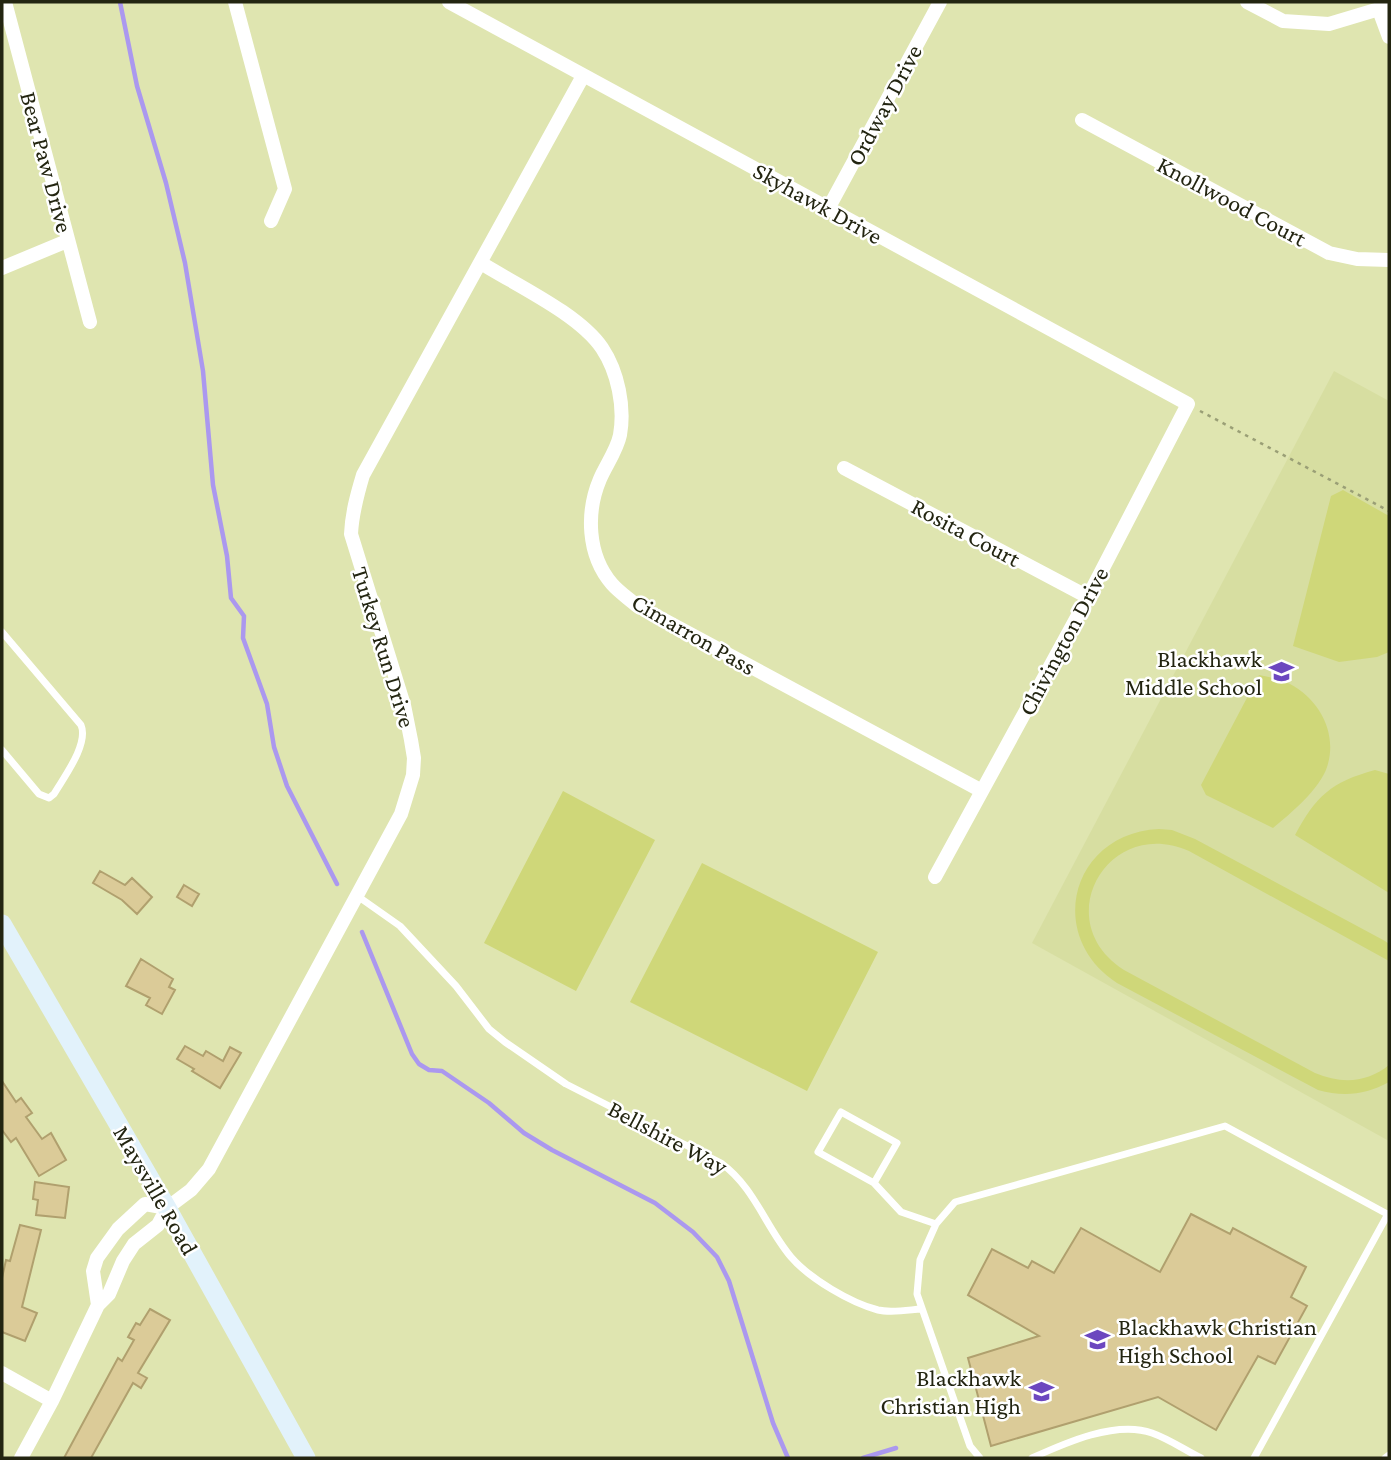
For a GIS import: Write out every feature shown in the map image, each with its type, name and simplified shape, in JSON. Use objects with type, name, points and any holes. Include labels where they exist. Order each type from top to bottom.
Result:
[{"type":"main road","name":"Maysville Road","points":[[2,924],[167,1208],[306,1458]]},
{"type":"street","name":"Bear Paw Drive","points":[[5,2],[90,322]]},
{"type":"street","points":[[235,2],[285,189],[271,221]]},
{"type":"street","name":"Skyhawk Drive","points":[[449,2],[1188,404]]},
{"type":"street","name":"Ordway Drive","points":[[828,209],[940,2]]},
{"type":"street","points":[[1247,2],[1283,21],[1317,24],[1329,24],[1384,8],[1389,37]]},
{"type":"street","name":"Turkey Run Drive","points":[[167,1208],[191,1191],[209,1169],[401,814],[413,775],[414,758],[404,705],[355,551],[351,534],[352,517],[363,475],[583,75]]},
{"type":"street","name":"Knollwood Court","points":[[1082,120],[1329,253],[1357,259],[1389,260]]},
{"type":"street","points":[[2,268],[67,240]]},
{"type":"street","name":"Cimarron Pass","points":[[481,263],[573,319],[601,347],[615,375],[621,406],[620,436],[599,481],[589,518],[596,555],[611,583],[636,605],[982,791]]},
{"type":"street","name":"Chivington Drive","points":[[935,877],[1088,597],[1188,404]]},
{"type":"street","name":"Rosita Court","points":[[844,468],[1088,597]]},
{"type":"street","points":[[21,1458],[98,1305],[109,1294],[123,1261],[134,1244],[158,1225],[167,1208],[145,1204],[106,1244],[93,1271],[98,1305]]},
{"type":"street","points":[[2,1373],[52,1401]]},
{"type":"lane","points":[[2,632],[81,725],[84,732],[81,746],[54,794],[49,798],[39,794],[2,750]]},
{"type":"lane","name":"Bellshire Way","points":[[356,895],[400,926],[456,986],[489,1029],[505,1042],[566,1084],[722,1163],[737,1174],[791,1257],[808,1273],[860,1303],[880,1311],[921,1309]]},
{"type":"lane","points":[[874,1184],[897,1143],[841,1112],[818,1152],[874,1184],[901,1212],[936,1224]]},
{"type":"lane","points":[[980,1458],[970,1446],[917,1294],[920,1260],[936,1224],[955,1202],[1225,1126],[1389,1215],[1254,1458]]},
{"type":"lane","points":[[1032,1458],[1068,1442],[1112,1430],[1151,1433],[1201,1458]]},
{"type":"path","points":[[1188,404],[1389,511]]},
{"type":"shaded area","name":"Blackhawk Middle School","points":[[1334,371],[1389,401],[1389,1141],[1032,943]]},
{"type":"shaded area","points":[[1343,490],[1389,516],[1389,652],[1377,657],[1339,662],[1293,646],[1331,496]]},
{"type":"shaded area","points":[[1259,675],[1286,682],[1310,699],[1324,719],[1330,742],[1327,767],[1318,784],[1273,828],[1206,795],[1201,785]]},
{"type":"shaded area","points":[[1375,770],[1389,774],[1389,893],[1295,835],[1310,810],[1326,792],[1347,780]]},
{"type":"shaded area","points":[[563,791],[655,840],[576,991],[484,943]]},
{"type":"shaded area","points":[[1159,829],[1172,830],[1195,839],[1385,941],[1389,944],[1389,961],[1189,851],[1160,844],[1134,848],[1112,860],[1097,879],[1090,902],[1091,926],[1102,950],[1124,970],[1315,1073],[1334,1079],[1354,1080],[1372,1075],[1389,1065],[1389,1082],[1354,1094],[1318,1090],[1117,983],[1094,963],[1081,939],[1075,914],[1078,890],[1088,867],[1105,848],[1129,835]]},
{"type":"shaded area","points":[[702,863],[878,952],[807,1091],[630,1002]]},
{"type":"building","points":[[100,871],[125,885],[132,878],[152,897],[137,914],[122,900],[93,883]]},
{"type":"building","points":[[184,885],[199,894],[192,906],[177,897]]},
{"type":"building","points":[[141,959],[173,979],[169,987],[175,990],[162,1014],[146,1005],[150,998],[126,986]]},
{"type":"building","points":[[185,1046],[203,1056],[206,1051],[223,1061],[230,1047],[241,1053],[220,1088],[177,1059]]},
{"type":"building","points":[[2,1081],[16,1102],[21,1098],[32,1113],[26,1117],[42,1139],[51,1133],[66,1160],[39,1176],[16,1138],[11,1142],[2,1130]]},
{"type":"building","points":[[35,1182],[69,1187],[65,1218],[36,1215],[38,1200],[33,1199]]},
{"type":"building","points":[[1191,1214],[1230,1234],[1233,1228],[1306,1267],[1291,1297],[1307,1306],[1275,1364],[1258,1356],[1216,1430],[1158,1397],[991,1446],[968,1358],[1039,1336],[968,1295],[992,1249],[1028,1268],[1032,1261],[1054,1273],[1081,1228],[1160,1272]]},
{"type":"building","points":[[20,1225],[41,1230],[22,1307],[37,1313],[25,1341],[2,1332],[2,1278],[6,1260],[10,1261]]},
{"type":"building","points":[[150,1309],[170,1320],[138,1373],[147,1378],[141,1388],[133,1383],[91,1458],[64,1458],[118,1358],[122,1361],[134,1340],[128,1337],[136,1323],[140,1325]]},
{"type":"waterway","points":[[120,2],[137,86],[166,183],[185,263],[203,371],[213,485],[227,556],[231,598],[244,616],[243,638],[267,704],[274,747],[287,786],[337,884]]},
{"type":"waterway","points":[[362,932],[412,1054],[419,1064],[429,1070],[442,1071],[489,1103],[524,1133],[552,1150],[655,1203],[693,1232],[717,1257],[729,1281],[773,1423],[788,1458]]},
{"type":"waterway","points":[[863,1458],[896,1448]]},
{"type":"place","name":"Blackhawk Middle School","points":[[1282,672]]},
{"type":"place","name":"Blackhawk Christian High School","points":[[1098,1340]]},
{"type":"place","name":"Blackhawk Christian High","points":[[1041,1391]]}]
